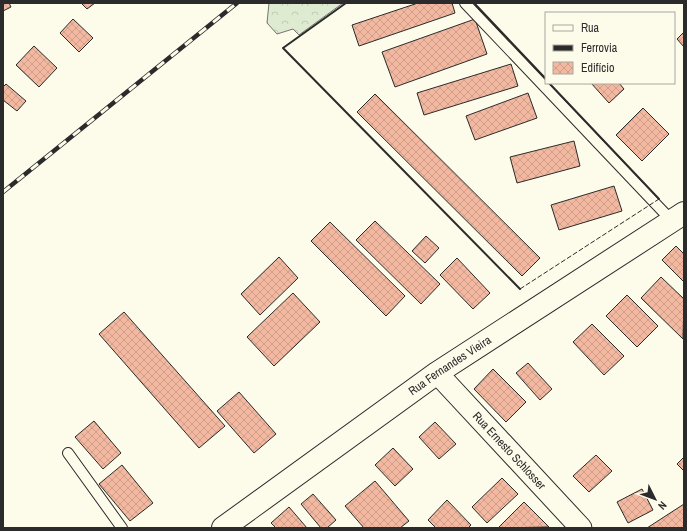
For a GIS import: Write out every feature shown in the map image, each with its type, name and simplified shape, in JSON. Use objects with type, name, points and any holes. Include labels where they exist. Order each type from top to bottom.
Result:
[{"type":"street","name":"Rua Fernandes Vieira","points":[[223,528],[437,373],[678,217]]},
{"type":"street","name":"Rua Ernesto Schlosser","points":[[437,373],[581,528]]},
{"type":"lane","points":[[465,3],[545,83]]},
{"type":"lane","points":[[546,84],[678,217]]},
{"type":"lane","points":[[68,453],[122,528]]},
{"type":"green space","points":[[269,3],[343,3],[299,35],[293,29],[277,34],[267,23]]},
{"type":"building","points":[[3,3],[9,3],[11,7],[3,11]]},
{"type":"building","points":[[81,3],[95,3],[87,9]]},
{"type":"building","points":[[418,3],[452,3],[455,13],[359,46],[352,25]]},
{"type":"building","points":[[73,19],[93,38],[79,52],[60,33]]},
{"type":"building","points":[[475,19],[487,54],[395,87],[382,52]]},
{"type":"building","points":[[684,32],[684,47],[677,39]]},
{"type":"building","points":[[34,46],[57,68],[39,87],[16,65]]},
{"type":"building","points":[[511,64],[518,86],[424,115],[417,93]]},
{"type":"building","points":[[6,84],[26,101],[17,111],[3,100],[3,87]]},
{"type":"building","points":[[592,84],[620,84],[624,89],[609,103]]},
{"type":"building","points":[[528,93],[537,118],[475,140],[466,116]]},
{"type":"building","points":[[375,94],[540,258],[522,276],[357,112]]},
{"type":"building","points":[[643,108],[669,134],[642,161],[616,135]]},
{"type":"building","points":[[574,141],[580,166],[517,183],[510,157]]},
{"type":"building","points":[[614,186],[622,211],[559,230],[551,205]]},
{"type":"building","points":[[375,221],[440,284],[421,304],[356,240]]},
{"type":"building","points":[[330,222],[405,296],[386,316],[311,241]]},
{"type":"building","points":[[426,236],[439,248],[425,263],[412,251]]},
{"type":"building","points":[[676,246],[684,254],[684,282],[662,260]]},
{"type":"building","points":[[279,257],[298,278],[260,315],[241,294]]},
{"type":"building","points":[[457,258],[490,293],[473,309],[440,275]]},
{"type":"building","points":[[661,277],[684,299],[683,339],[641,298]]},
{"type":"building","points":[[293,293],[320,322],[274,366],[247,337]]},
{"type":"building","points":[[627,295],[658,326],[637,347],[606,316]]},
{"type":"building","points":[[124,312],[225,426],[199,448],[99,334]]},
{"type":"building","points":[[592,324],[624,356],[604,375],[573,342]]},
{"type":"building","points":[[528,363],[552,389],[540,400],[516,373]]},
{"type":"building","points":[[493,369],[526,402],[506,422],[474,389]]},
{"type":"building","points":[[239,392],[276,434],[254,453],[217,411]]},
{"type":"building","points":[[94,421],[121,453],[103,469],[75,437]]},
{"type":"building","points":[[435,422],[456,444],[439,459],[419,437]]},
{"type":"building","points":[[393,448],[413,469],[395,486],[375,465]]},
{"type":"building","points":[[596,455],[612,471],[589,492],[573,476]]},
{"type":"building","points":[[684,457],[684,471],[677,464]]},
{"type":"building","points":[[122,465],[153,503],[130,521],[99,484]]},
{"type":"building","points":[[502,478],[518,494],[487,523],[472,507]]},
{"type":"building","points":[[375,481],[409,521],[400,528],[364,528],[345,506]]},
{"type":"building","points":[[642,489],[653,510],[628,523],[617,502]]},
{"type":"building","points":[[313,494],[336,520],[327,528],[321,528],[301,504]]},
{"type":"building","points":[[447,500],[471,525],[468,528],[436,528],[428,520]]},
{"type":"building","points":[[524,502],[549,527],[498,528]]},
{"type":"building","points":[[684,504],[684,528],[647,528]]},
{"type":"building","points":[[289,507],[307,528],[276,528],[271,523]]},
{"type":"railway","points":[[3,192],[237,3]]},
{"type":"fence","points":[[520,289],[659,199]]},
{"type":"wall","points":[[346,3],[283,48],[520,289]]},
{"type":"wall","points":[[474,3],[545,78]]},
{"type":"wall","points":[[550,84],[659,199]]}]
